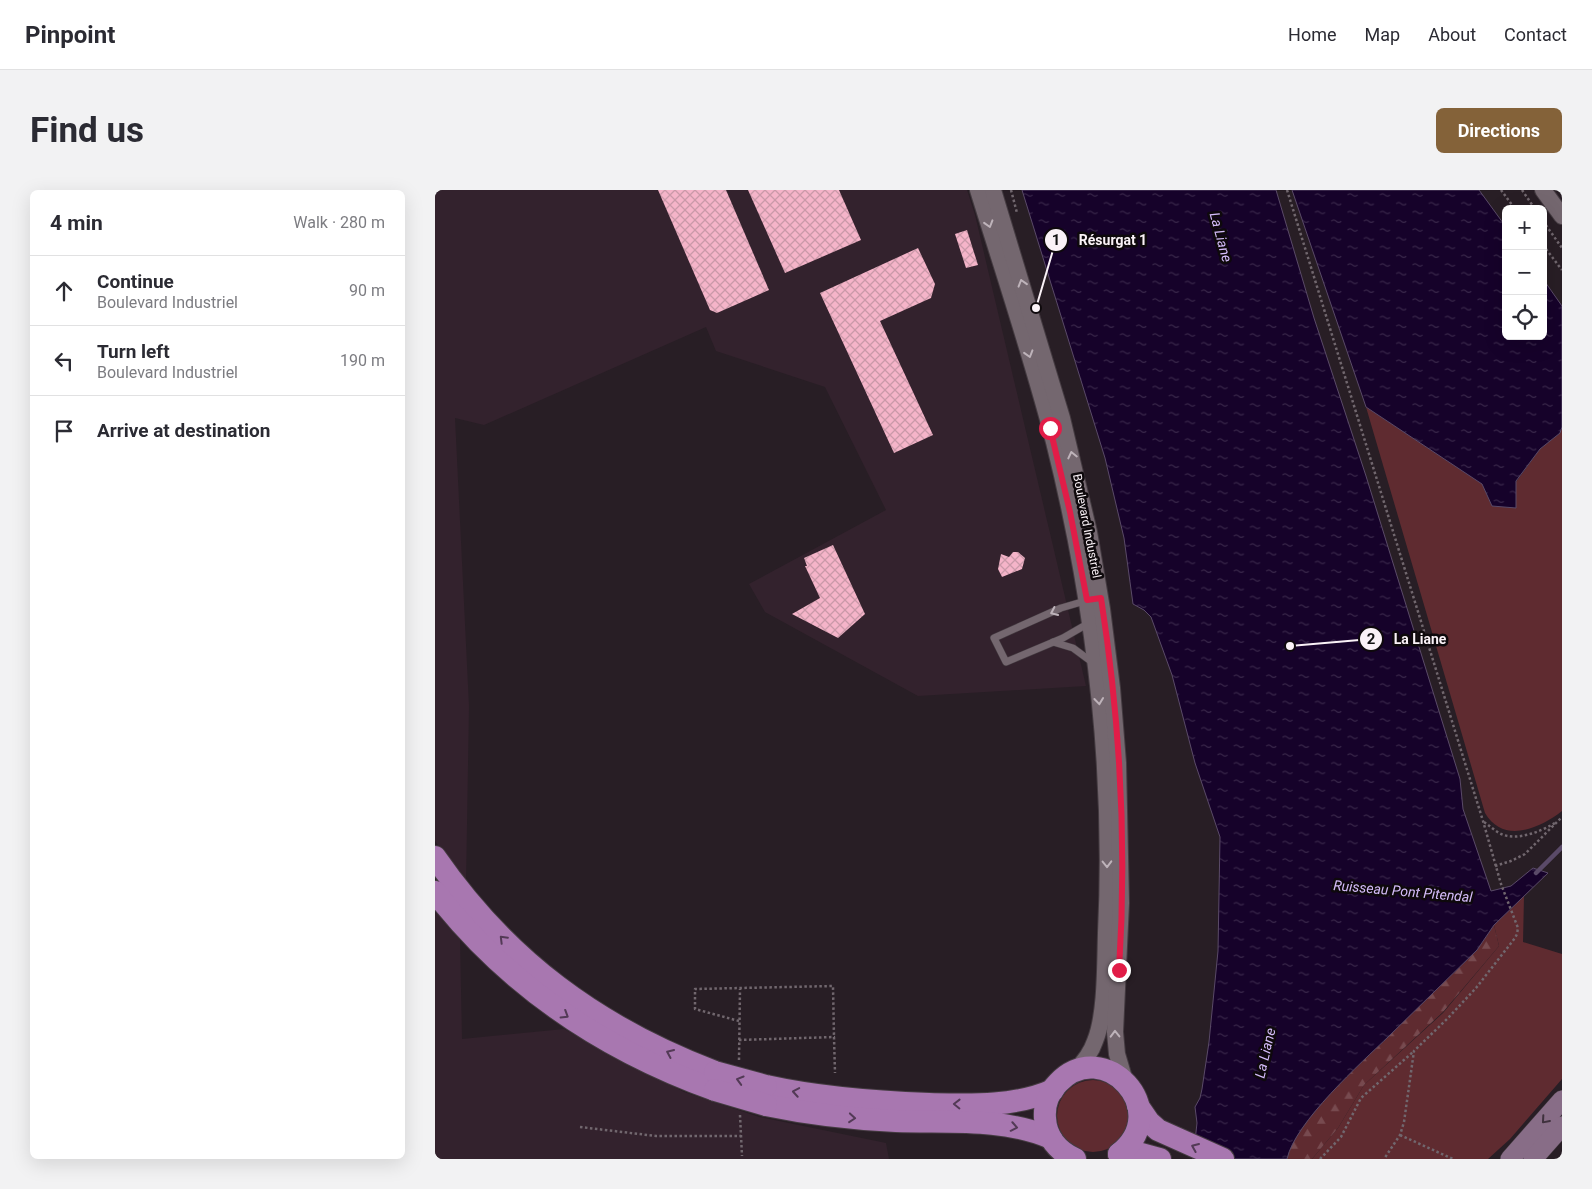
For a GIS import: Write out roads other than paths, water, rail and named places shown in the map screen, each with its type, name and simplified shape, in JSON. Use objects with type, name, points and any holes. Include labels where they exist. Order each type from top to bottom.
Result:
[{"type":"highway","points":[[435,857],[458,889],[485,921],[520,956],[532,979],[557,1010],[614,1045],[673,1074],[715,1081],[766,1096],[803,1112],[854,1118],[989,1123],[1021,1128],[1051,1138]]},
{"type":"highway","points":[[435,892],[477,940],[532,979]]},
{"type":"highway","points":[[1075,1159],[1063,1152],[1051,1138],[1047,1130],[1045,1113],[1047,1102],[1053,1090],[1062,1079],[1075,1071],[1085,1069],[1101,1069],[1114,1073],[1125,1081],[1134,1094],[1138,1106],[1139,1120],[1135,1134],[1129,1144],[1119,1154],[1138,1153],[1159,1158]]},
{"type":"highway","points":[[766,1096],[963,1104],[1035,1097],[1053,1090]]},
{"type":"highway","points":[[1138,1106],[1152,1125],[1168,1135],[1223,1159]]},
{"type":"main road","points":[[1509,1159],[1562,1100]]},
{"type":"main road","points":[[1533,1159],[1562,1126]]},
{"type":"street","name":"Boulevard Industriel","points":[[978,190],[1050,428],[1072,520],[1096,603],[1090,622],[1102,732],[1108,897],[1101,1014],[1098,1034],[1090,1053],[1075,1071]]},
{"type":"street","name":"Boulevard Industriel","points":[[993,190],[1062,418],[1086,518],[1096,603],[1113,696],[1119,778],[1121,849],[1121,927],[1115,1032],[1117,1054],[1125,1081]]},
{"type":"street","points":[[1543,190],[1562,216]]},
{"type":"lane","points":[[1090,622],[1053,642],[1006,662],[994,638],[1061,608],[1096,603]]},
{"type":"lane","points":[[1053,642],[1073,648],[1096,666]]},
{"type":"water","name":"La Liane","points":[[1022,190],[1276,190],[1314,318],[1366,476],[1460,779],[1463,809],[1491,891],[1511,886],[1533,868],[1548,873],[1494,925],[1477,950],[1362,1061],[1315,1111],[1302,1128],[1287,1159],[1193,1159],[1197,1123],[1195,1107],[1202,1089],[1209,1042],[1218,951],[1220,837],[1195,763],[1172,675],[1151,617],[1144,610],[1133,604],[1124,538],[1105,458]]},
{"type":"water","points":[[1292,190],[1479,190],[1502,222],[1502,340],[1547,340],[1547,285],[1562,306],[1562,427],[1560,433],[1540,449],[1516,481],[1516,508],[1492,506],[1482,484],[1366,407]]},
{"type":"waterway","name":"Ruisseau Pont Pitendal","points":[[1536,873],[1562,847]]},
{"type":"place","name":"Résurgat 1","points":[[1036,308]]},
{"type":"place","name":"La Liane","points":[[1290,646]]}]
